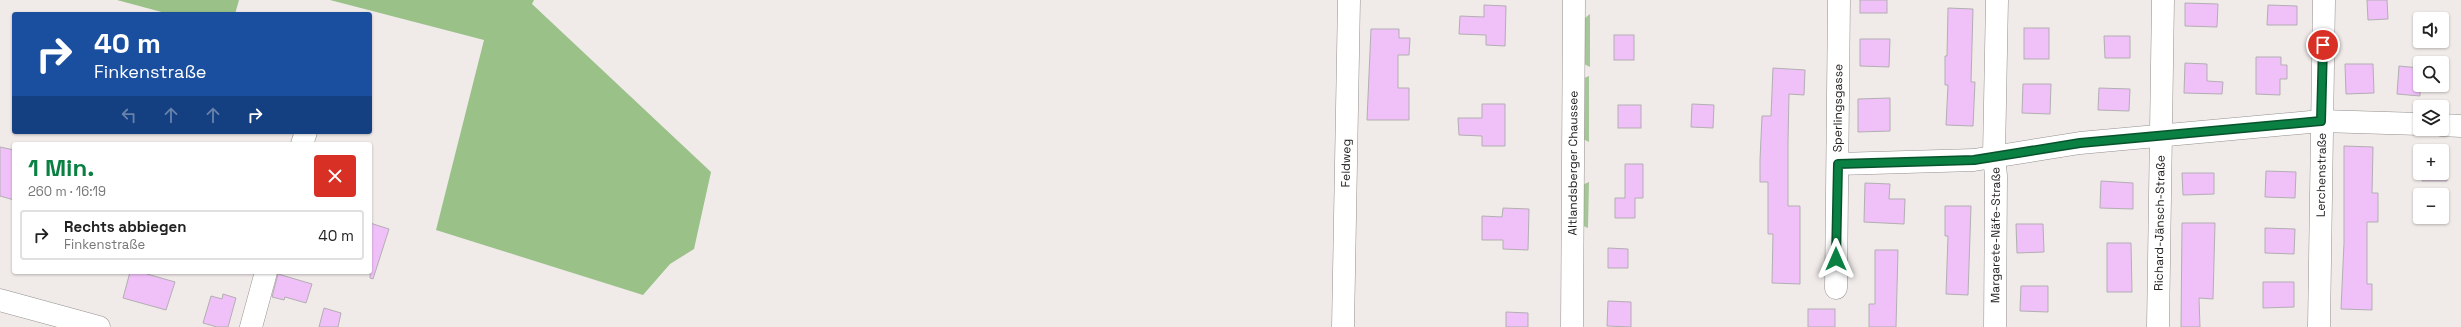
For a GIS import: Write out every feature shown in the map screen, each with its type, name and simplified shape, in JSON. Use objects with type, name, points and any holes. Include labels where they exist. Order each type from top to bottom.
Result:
[{"type":"street","name":"Feldweg","points":[[1343,327],[1349,0]]},
{"type":"street","name":"Altlandsberger Chaussee","points":[[1572,327],[1574,0]]},
{"type":"street","name":"Sperlingsgasse","points":[[1836,288],[1839,0]]},
{"type":"street","name":"Margarete-Näfe-Straße","points":[[1995,327],[1996,176],[1994,155],[1997,0]]},
{"type":"street","name":"Richard-Jänsch-Straße","points":[[2158,327],[2163,0]]},
{"type":"street","name":"Lerchenstraße","points":[[2319,327],[2324,0]]},
{"type":"street","points":[[1838,164],[1974,160],[1994,155],[2080,143],[2321,121],[2413,124]]},
{"type":"street","points":[[2449,125],[2461,126]]},
{"type":"street","points":[[250,327],[265,274]]},
{"type":"street","points":[[0,300],[38,319],[99,327]]},
{"type":"green space","points":[[117,0],[239,0],[236,12],[162,12]]},
{"type":"green space","points":[[330,0],[534,0],[532,4],[711,172],[694,249],[670,264],[643,295],[436,230],[484,40]]},
{"type":"green space","points":[[1590,14],[1590,67],[1584,64],[1585,18]]},
{"type":"green space","points":[[1589,76],[1589,142],[1583,139],[1584,78]]},
{"type":"green space","points":[[1589,182],[1588,228],[1581,225],[1582,185]]},
{"type":"building","points":[[1860,0],[1887,0],[1887,13],[1860,13]]},
{"type":"building","points":[[2367,0],[2387,0],[2388,19],[2368,20]]},
{"type":"building","points":[[2185,3],[2218,4],[2217,27],[2185,26]]},
{"type":"building","points":[[1484,5],[1506,6],[1505,46],[1486,45],[1486,35],[1459,34],[1460,16],[1484,17]]},
{"type":"building","points":[[2268,5],[2297,6],[2297,25],[2267,25]]},
{"type":"building","points":[[1948,8],[1973,9],[1971,82],[1975,82],[1973,126],[1946,125],[1948,85],[1945,85],[1945,56],[1947,56]]},
{"type":"building","points":[[2024,28],[2049,28],[2049,59],[2024,59]]},
{"type":"building","points":[[1371,29],[1399,29],[1399,38],[1410,38],[1409,55],[1398,55],[1398,88],[1409,88],[1409,120],[1367,120]]},
{"type":"building","points":[[1614,35],[1634,35],[1634,60],[1614,60]]},
{"type":"building","points":[[2104,36],[2130,36],[2130,58],[2105,58]]},
{"type":"building","points":[[1860,39],[1890,39],[1889,67],[1860,66]]},
{"type":"building","points":[[2256,57],[2281,57],[2281,65],[2287,65],[2287,79],[2280,79],[2280,95],[2256,94]]},
{"type":"building","points":[[2185,63],[2207,64],[2207,81],[2223,82],[2222,94],[2184,93]]},
{"type":"building","points":[[2345,64],[2373,64],[2374,93],[2346,94]]},
{"type":"building","points":[[2399,66],[2413,67],[2413,92],[2420,92],[2420,96],[2397,94]]},
{"type":"building","points":[[1773,68],[1805,70],[1804,95],[1789,94],[1788,206],[1800,206],[1800,284],[1772,283],[1773,234],[1768,234],[1768,182],[1760,182],[1760,160],[1762,116],[1771,116]]},
{"type":"building","points":[[2023,84],[2051,84],[2050,114],[2022,113]]},
{"type":"building","points":[[2099,88],[2130,89],[2129,111],[2098,110]]},
{"type":"building","points":[[1890,98],[1890,131],[1858,132],[1858,99]]},
{"type":"building","points":[[1482,104],[1505,104],[1505,146],[1482,146],[1482,136],[1459,135],[1458,118],[1482,118]]},
{"type":"building","points":[[1692,104],[1714,105],[1713,128],[1691,127]]},
{"type":"building","points":[[1618,105],[1641,105],[1641,128],[1618,128]]},
{"type":"building","points":[[2344,146],[2373,147],[2372,193],[2378,193],[2378,222],[2367,222],[2367,284],[2372,284],[2372,310],[2341,309],[2344,243]]},
{"type":"building","points":[[0,147],[12,150],[12,199],[0,196]]},
{"type":"building","points":[[1625,164],[1643,164],[1643,198],[1635,198],[1635,218],[1615,218],[1615,198],[1625,198]]},
{"type":"building","points":[[2266,171],[2296,172],[2295,198],[2265,197]]},
{"type":"building","points":[[2182,173],[2214,173],[2214,194],[2183,195]]},
{"type":"building","points":[[2422,180],[2447,180],[2447,181]]},
{"type":"building","points":[[2101,181],[2133,183],[2133,209],[2100,208]]},
{"type":"building","points":[[1865,183],[1890,184],[1889,199],[1905,199],[1904,224],[1864,222]]},
{"type":"building","points":[[1945,206],[1971,206],[1968,295],[1946,294],[1948,236],[1945,236]]},
{"type":"building","points":[[1503,208],[1529,209],[1528,250],[1503,249],[1503,240],[1482,240],[1482,216],[1502,217]]},
{"type":"building","points":[[2182,223],[2215,223],[2213,299],[2199,298],[2200,327],[2181,327]]},
{"type":"building","points":[[372,224],[389,229],[373,279],[370,278],[370,274],[372,274]]},
{"type":"building","points":[[2016,224],[2043,224],[2044,252],[2017,253]]},
{"type":"building","points":[[2265,228],[2295,229],[2294,254],[2265,253]]},
{"type":"building","points":[[2107,243],[2131,243],[2132,292],[2107,292]]},
{"type":"building","points":[[1608,248],[1628,249],[1628,268],[1608,268]]},
{"type":"building","points":[[1875,250],[1898,250],[1896,327],[1869,327],[1869,304],[1875,304]]},
{"type":"building","points":[[129,274],[147,274],[175,282],[166,310],[123,298]]},
{"type":"building","points":[[278,274],[312,284],[306,303],[285,297],[284,300],[272,297]]},
{"type":"building","points":[[2263,282],[2294,282],[2294,307],[2263,308]]},
{"type":"building","points":[[2021,286],[2048,286],[2048,312],[2020,311]]},
{"type":"building","points":[[223,294],[236,298],[228,327],[217,327],[203,323],[211,296],[222,299]]},
{"type":"building","points":[[1608,301],[1631,302],[1631,327],[1607,326]]},
{"type":"building","points":[[324,308],[341,313],[338,327],[319,327]]},
{"type":"building","points":[[1808,309],[1835,309],[1835,327],[1808,327]]},
{"type":"building","points":[[1506,312],[1528,313],[1528,327],[1506,327]]},
{"type":"route","points":[[1836,259],[1838,164],[1974,160],[1994,155],[2080,143],[2321,121],[2323,45]]}]
